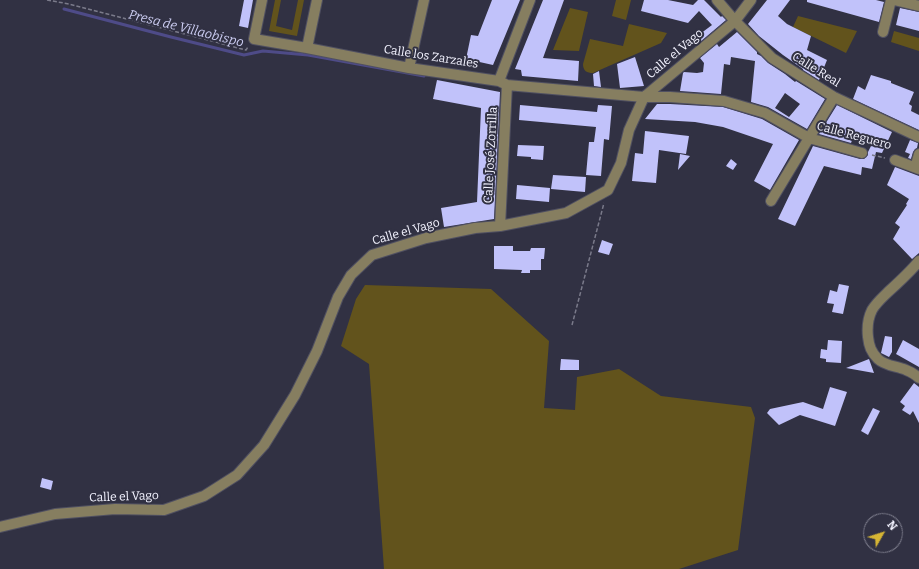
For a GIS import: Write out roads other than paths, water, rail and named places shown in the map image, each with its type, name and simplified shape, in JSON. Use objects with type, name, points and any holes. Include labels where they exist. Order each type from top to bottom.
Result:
[{"type":"street","name":"Calle los Zarzales","points":[[262,0],[254,39],[409,68],[503,83],[644,97]]},
{"type":"street","points":[[307,48],[317,0]]},
{"type":"street","points":[[409,68],[424,0]]},
{"type":"street","name":"Calle José Zorrilla","points":[[500,226],[503,83],[530,0]]},
{"type":"street","name":"Calle Real","points":[[716,0],[772,58],[834,97],[919,137]]},
{"type":"street","name":"Calle el Vago","points":[[0,527],[55,514],[115,509],[164,510],[204,496],[237,474],[264,445],[298,388],[317,351],[338,297],[351,275],[372,255],[426,238],[475,228],[500,226],[566,212],[608,190],[621,164],[629,130],[644,97],[735,21],[751,0]]},
{"type":"street","points":[[883,32],[892,0],[919,6]]},
{"type":"street","name":"Calle Reguero","points":[[644,97],[670,97],[724,101],[765,113],[809,138],[862,153]]},
{"type":"street","points":[[770,201],[834,97]]},
{"type":"street","points":[[919,154],[917,161],[919,168]]},
{"type":"street","name":"Calle Reguero","points":[[895,160],[919,168]]},
{"type":"street","points":[[919,261],[879,300],[872,310],[868,321],[867,331],[869,346],[873,354],[879,360],[915,374],[919,378]]},
{"type":"waterway","name":"Presa de Villaobispo","points":[[64,9],[244,55],[263,51],[308,55],[424,76]]}]
